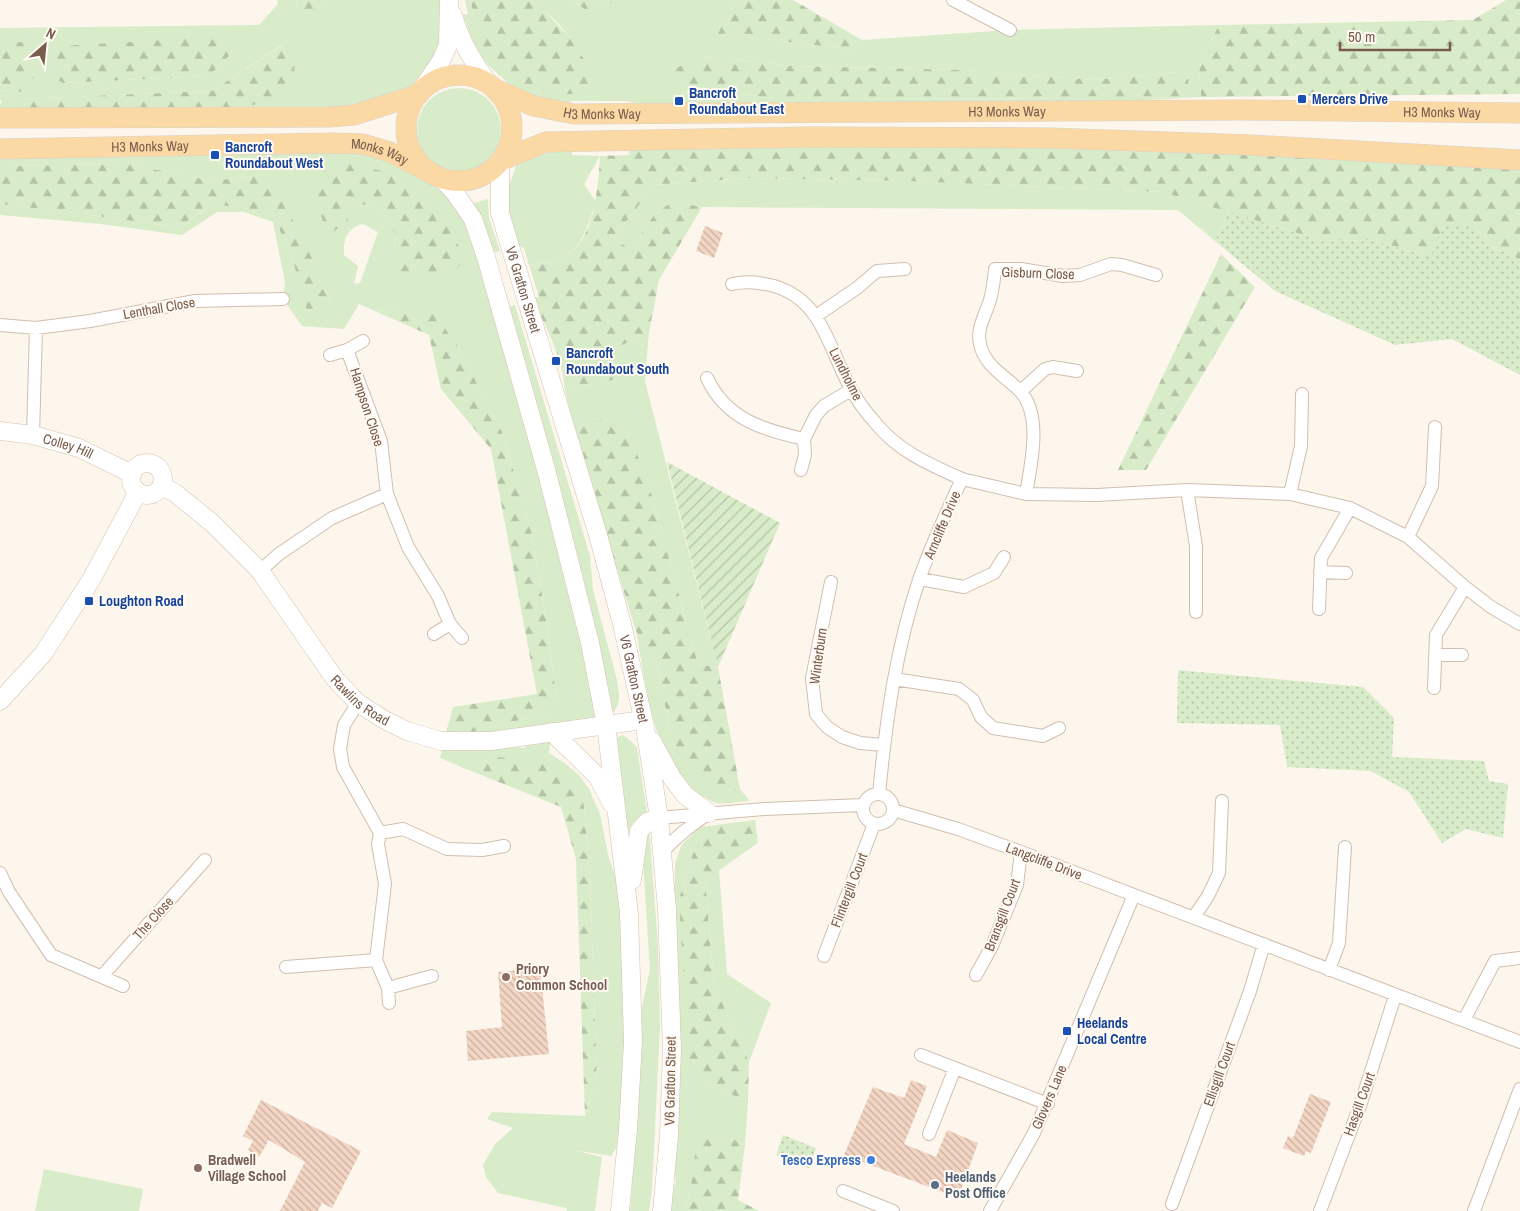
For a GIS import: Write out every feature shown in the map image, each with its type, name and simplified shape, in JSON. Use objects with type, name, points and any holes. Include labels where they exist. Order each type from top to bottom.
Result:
[{"type":"main road","points":[[461,74],[475,77],[492,86],[508,105],[513,124],[511,143],[501,161],[488,173],[474,180],[458,181],[434,175],[415,158],[408,143],[406,126],[409,110],[420,92],[434,81],[447,76],[461,74]]},
{"type":"main road","name":"H3 Monks Way","points":[[492,86],[534,106],[574,114],[1187,110],[1520,111]]},
{"type":"main road","name":"H3 Monks Way","points":[[0,118],[329,117],[354,115],[420,92]]},
{"type":"main road","name":"H3 Monks Way","points":[[501,161],[546,142],[809,137],[1050,138],[1251,145],[1520,160]]},
{"type":"main road","name":"H3 Monks Way","points":[[0,149],[331,143]]},
{"type":"main road","name":"Monks Way","points":[[331,143],[363,144],[390,152],[434,175]]},
{"type":"street","points":[[449,0],[457,30],[468,54],[492,86]]},
{"type":"street","points":[[420,92],[441,61],[448,45],[449,0]]},
{"type":"street","points":[[953,0],[1010,30]]},
{"type":"street","name":"V6 Grafton Street","points":[[501,161],[500,213],[509,249],[598,535],[622,624],[644,723],[660,818],[667,909],[672,1049],[669,1136],[662,1211]]},
{"type":"street","name":"V6 Grafton Street","points":[[434,175],[455,193],[473,219],[486,257],[547,473],[588,634],[606,724],[629,913],[633,1041],[628,1130],[620,1211]]},
{"type":"street","name":"Gisburn Close","points":[[1026,494],[1034,432],[1031,414],[1021,391],[989,363],[981,348],[979,332],[981,320],[990,300],[995,270],[1021,269],[1063,276],[1080,275],[1111,264],[1122,264],[1156,275]]},
{"type":"street","points":[[816,316],[857,288],[877,270],[906,268]]},
{"type":"street","name":"Lundholme","points":[[732,284],[744,281],[764,284],[779,288],[799,298],[816,316],[851,390],[874,422],[896,444],[926,464],[962,479]]},
{"type":"street","name":"Lenthall Close","points":[[0,325],[36,328],[90,321],[195,301],[283,299]]},
{"type":"street","points":[[34,435],[36,328]]},
{"type":"street","name":"Hampson Close","points":[[330,355],[347,350],[363,341]]},
{"type":"street","name":"Hampson Close","points":[[347,350],[381,441],[387,494],[408,547],[438,596],[450,624],[462,638]]},
{"type":"street","points":[[1021,391],[1044,369],[1053,367],[1077,371]]},
{"type":"street","points":[[707,378],[712,389],[736,415],[769,432],[804,439]]},
{"type":"street","points":[[801,470],[805,455],[804,439],[816,415],[824,406],[851,390]]},
{"type":"street","points":[[1290,494],[1301,446],[1302,394]]},
{"type":"street","points":[[1408,537],[1432,486],[1435,427]]},
{"type":"street","name":"Colley Hill","points":[[0,432],[34,435],[79,448],[132,474]]},
{"type":"street","points":[[148,463],[153,464],[158,467],[163,476],[162,486],[159,490],[149,495],[138,492],[132,484],[132,474],[138,466],[148,463]]},
{"type":"street","name":"Arncliffe Drive","points":[[878,794],[883,745],[903,635],[920,578],[939,528],[962,479],[1026,494],[1097,495],[1187,490],[1290,494],[1350,508],[1408,537],[1491,608],[1520,624]]},
{"type":"street","name":"Rawlins Road","points":[[162,486],[175,493],[212,523],[260,571],[335,679],[358,703],[407,731],[441,741],[491,741],[606,724],[644,723]]},
{"type":"street","points":[[1187,490],[1196,546],[1196,612]]},
{"type":"street","points":[[0,701],[43,654],[91,580],[138,492]]},
{"type":"street","points":[[260,571],[279,554],[332,518],[387,494]]},
{"type":"street","points":[[1319,609],[1321,558],[1350,508]]},
{"type":"street","points":[[920,578],[964,588],[994,573],[1004,557]]},
{"type":"street","points":[[1320,572],[1346,573]]},
{"type":"street","name":"Winterburn","points":[[831,582],[812,678],[816,714],[826,727],[842,737],[883,745]]},
{"type":"street","points":[[1434,688],[1436,635],[1466,588]]},
{"type":"street","points":[[434,634],[450,624]]},
{"type":"street","points":[[1435,655],[1462,656]]},
{"type":"street","points":[[894,679],[959,689],[973,700],[981,717],[993,728],[1044,736],[1059,728]]},
{"type":"street","points":[[358,703],[344,725],[340,749],[343,767],[380,833],[378,844],[384,884],[376,960],[388,988],[389,1003]]},
{"type":"street","points":[[644,723],[672,778],[685,795],[709,813]]},
{"type":"street","points":[[552,732],[598,777],[618,816]]},
{"type":"street","points":[[878,794],[883,795],[890,801],[893,810],[890,819],[886,822],[874,824],[865,818],[863,805],[869,797],[878,794]]},
{"type":"street","points":[[1194,917],[1208,896],[1219,873],[1222,800]]},
{"type":"street","points":[[629,913],[639,831],[647,822],[660,818],[709,813],[863,805]]},
{"type":"street","name":"Langcliffe Drive","points":[[893,810],[958,829],[1021,852],[1520,1042]]},
{"type":"street","points":[[663,852],[671,842],[709,813]]},
{"type":"street","name":"Flintergill Court","points":[[824,956],[874,824]]},
{"type":"street","points":[[380,833],[403,829],[447,849],[482,850],[504,846]]},
{"type":"street","points":[[1329,970],[1339,943],[1345,847]]},
{"type":"street","name":"Bransgill Court","points":[[976,975],[992,946],[1017,885],[1021,852]]},
{"type":"street","name":"The Close","points":[[102,976],[205,860]]},
{"type":"street","points":[[0,873],[9,892],[51,955],[123,986]]},
{"type":"street","name":"Glovers Lane","points":[[990,1211],[1034,1133],[1048,1104],[1106,958],[1134,895]]},
{"type":"street","name":"Ellisgill Court","points":[[1172,1204],[1250,991],[1264,944]]},
{"type":"street","points":[[1464,1020],[1495,961],[1520,958]]},
{"type":"street","points":[[286,968],[376,960]]},
{"type":"street","points":[[388,988],[432,976]]},
{"type":"street","name":"Hasgill Court","points":[[1320,1211],[1361,1102],[1396,996]]},
{"type":"street","points":[[921,1055],[1048,1104]]},
{"type":"street","points":[[929,1134],[955,1068]]},
{"type":"street","points":[[1474,1211],[1520,1089]]},
{"type":"street","points":[[843,1191],[894,1211]]},
{"type":"green space","points":[[277,0],[297,0],[296,11],[314,22],[324,0],[449,0],[448,45],[422,89],[377,108],[0,118],[2,101],[0,100],[0,90],[20,92],[21,42],[0,42],[0,28],[259,25],[278,4]],"holes":[[[234,42],[231,54],[209,76],[63,83],[53,76]],[[282,45],[294,57],[223,108],[18,109],[18,99],[212,91]]]},
{"type":"green space","points":[[297,0],[324,0],[314,23],[306,25],[296,11]]},
{"type":"green space","points":[[465,0],[470,0],[475,18],[588,66],[555,20],[528,0],[571,0],[586,10],[621,0],[735,0],[719,34],[860,50],[862,40],[1010,30],[1219,25],[1202,58],[1199,72],[1201,97],[954,111],[673,113],[626,101],[571,101],[569,106],[539,99],[510,85],[489,66],[476,50],[463,15],[468,14]],"holes":[[[702,57],[794,66],[963,70],[1095,80],[1178,72],[1183,97],[774,99],[675,84]]]},
{"type":"green space","points":[[470,0],[528,0],[541,7],[573,41],[588,66],[588,92],[561,95],[528,86],[486,56]]},
{"type":"green space","points":[[571,0],[621,0],[586,10]]},
{"type":"green space","points":[[735,0],[793,0],[862,40],[860,50],[718,34]]},
{"type":"green space","points":[[1506,0],[1520,0],[1520,94],[1201,97],[1199,72],[1202,58],[1219,25],[1473,20]]},
{"type":"green space","points":[[202,38],[234,42],[231,54],[209,76],[63,83],[53,77],[60,46]]},
{"type":"green space","points":[[0,42],[21,42],[35,51],[37,74],[20,92],[0,90]]},
{"type":"green space","points":[[283,45],[294,57],[295,84],[288,101],[223,108],[18,109],[17,99],[212,91]]},
{"type":"green space","points":[[702,57],[794,66],[963,70],[1095,80],[1178,72],[1189,80],[1183,97],[774,99],[675,84],[676,68]]},
{"type":"green space","points":[[459,88],[475,91],[494,107],[498,114],[501,130],[498,146],[482,165],[475,169],[459,172],[443,169],[424,153],[420,146],[417,130],[420,114],[436,95],[443,91]]},
{"type":"green space","points":[[330,137],[442,179],[473,219],[606,725],[552,732],[549,753],[579,775],[589,789],[600,814],[609,859],[629,913],[628,1130],[611,1156],[573,1150],[602,1157],[595,1211],[567,1211],[566,1208],[498,1193],[486,1177],[483,1165],[495,1144],[513,1128],[487,1119],[492,1112],[585,1116],[597,1084],[590,876],[583,797],[499,757],[461,767],[440,758],[447,729],[473,732],[550,712],[556,695],[548,630],[531,530],[502,432],[457,345],[405,308],[375,311],[359,304],[344,329],[302,326],[283,299],[285,282],[273,222],[244,212],[217,212],[182,235],[100,224],[0,215],[0,204],[178,227],[213,204],[272,212],[293,261],[308,311],[331,301],[268,174],[212,181],[128,164],[0,166],[0,148]],"holes":[[[350,202],[445,212],[394,253],[395,233],[380,208]],[[363,224],[378,232],[360,283],[354,284],[358,266],[344,255],[344,249],[347,235],[353,228]],[[550,733],[523,748],[476,741]]]},
{"type":"green space","points":[[725,139],[1520,160],[1520,259],[1490,246],[1474,225],[1431,257],[1372,240],[1323,241],[1163,192],[905,181],[747,178],[654,185],[613,239],[631,249],[654,215],[673,201],[702,207],[659,280],[649,332],[612,350],[613,380],[565,390],[557,354],[532,298],[539,297],[529,265],[560,259],[572,252],[581,242],[588,229],[596,199],[600,156],[629,155],[629,150]]},
{"type":"green space","points":[[572,151],[572,155],[600,156],[584,184],[596,202],[584,235],[568,255],[553,261],[529,265],[524,248],[517,245],[508,208],[508,189],[516,166],[548,152]]},
{"type":"green space","points":[[128,164],[212,181],[268,174],[306,245],[331,302],[307,311],[293,261],[272,212],[213,204],[178,227],[0,204],[0,166]]},
{"type":"green space","points":[[351,164],[386,172],[417,188],[445,212],[464,260],[454,273],[419,277],[399,274],[394,253],[395,233],[380,208],[350,202],[347,222],[327,236],[315,194],[322,172]]},
{"type":"green space","points":[[747,178],[905,181],[1163,192],[1229,212],[1215,241],[1178,210],[702,207],[673,201],[654,215],[631,249],[613,239],[654,185]]},
{"type":"green space","points":[[488,199],[489,218],[500,251],[491,253],[471,204]]},
{"type":"green space","points":[[1229,212],[1323,241],[1372,240],[1431,257],[1443,224],[1474,225],[1490,246],[1520,259],[1520,375],[1452,339],[1395,345],[1275,291],[1215,241]]},
{"type":"green space","points":[[1221,254],[1255,287],[1146,470],[1118,470]]},
{"type":"green space","points":[[515,305],[590,556],[593,590],[617,680],[619,696],[614,712],[610,710],[506,307]]},
{"type":"green space","points":[[405,308],[435,315],[457,345],[502,432],[531,530],[548,630],[556,695],[550,712],[473,732],[447,729],[453,707],[537,694],[491,449],[441,389],[429,335],[375,311]]},
{"type":"green space","points":[[649,332],[645,381],[718,667],[698,664],[645,471],[573,425],[565,390],[613,380],[612,350]]},
{"type":"green space","points":[[619,418],[645,471],[698,664],[718,667],[740,789],[728,791],[699,775],[673,744],[655,657],[636,631],[573,425]]},
{"type":"green space","points":[[667,462],[780,523],[718,667]]},
{"type":"green space","points":[[636,631],[655,657],[673,744],[728,791],[740,789],[750,801],[716,803],[688,786],[674,769],[663,748],[655,724]]},
{"type":"green space","points":[[1178,670],[1363,687],[1394,718],[1392,757],[1484,761],[1489,781],[1508,784],[1503,838],[1466,829],[1442,843],[1409,792],[1371,771],[1287,767],[1280,725],[1177,723]]},
{"type":"green space","points":[[623,735],[637,748],[647,812],[631,825],[628,832],[616,738]]},
{"type":"green space","points":[[499,757],[544,764],[583,797],[590,876],[597,1084],[585,1116],[576,859],[561,807],[461,767]]},
{"type":"green space","points":[[755,820],[758,843],[705,880],[714,985],[749,1062],[748,1101],[702,1083],[688,1056],[679,899],[701,827]]},
{"type":"green space","points":[[701,827],[679,899],[702,1083],[748,1101],[745,1144],[722,1135],[691,1186],[686,1211],[666,1211],[676,1182],[669,1136],[675,863],[682,844]]},
{"type":"green space","points":[[649,828],[658,945],[660,1028],[652,1188],[649,1211],[630,1211],[636,1140],[639,1021],[650,969],[642,846]]},
{"type":"green space","points":[[719,869],[727,974],[771,1003],[749,1062],[714,985],[705,880]]},
{"type":"green space","points":[[722,1135],[745,1144],[738,1200],[759,1211],[686,1211],[697,1141]]},
{"type":"green space","points":[[783,1135],[816,1148],[809,1168],[776,1155]]},
{"type":"green space","points":[[44,1169],[143,1189],[139,1211],[35,1211]]},
{"type":"building","points":[[705,226],[723,233],[714,258],[696,251]]},
{"type":"building","points":[[540,968],[549,1054],[468,1061],[466,1031],[502,1027],[498,972]]},
{"type":"building","points":[[911,1080],[927,1086],[904,1144],[936,1157],[947,1130],[978,1143],[958,1198],[844,1155],[873,1087],[904,1098]]},
{"type":"building","points":[[1310,1094],[1331,1102],[1311,1153],[1306,1151],[1304,1156],[1283,1148],[1288,1136],[1293,1138]]},
{"type":"building","points":[[261,1100],[361,1151],[332,1208],[322,1203],[318,1211],[280,1211],[305,1162],[269,1140],[259,1157],[248,1150],[253,1141],[243,1136]]},
{"type":"place","name":"Mercers Drive","points":[[1302,99]]},
{"type":"place","name":"Bancroft Roundabout East","points":[[679,101]]},
{"type":"place","name":"Bancroft Roundabout West","points":[[215,155]]},
{"type":"place","name":"Bancroft Roundabout South","points":[[556,361]]},
{"type":"place","name":"Loughton Road","points":[[89,601]]},
{"type":"place","name":"Priory Common School","points":[[506,977]]},
{"type":"place","name":"Heelands Local Centre","points":[[1067,1031]]},
{"type":"place","name":"Tesco Express","points":[[871,1160]]},
{"type":"place","name":"Bradwell Village School","points":[[198,1168]]},
{"type":"place","name":"Heelands Post Office","points":[[935,1185]]}]
